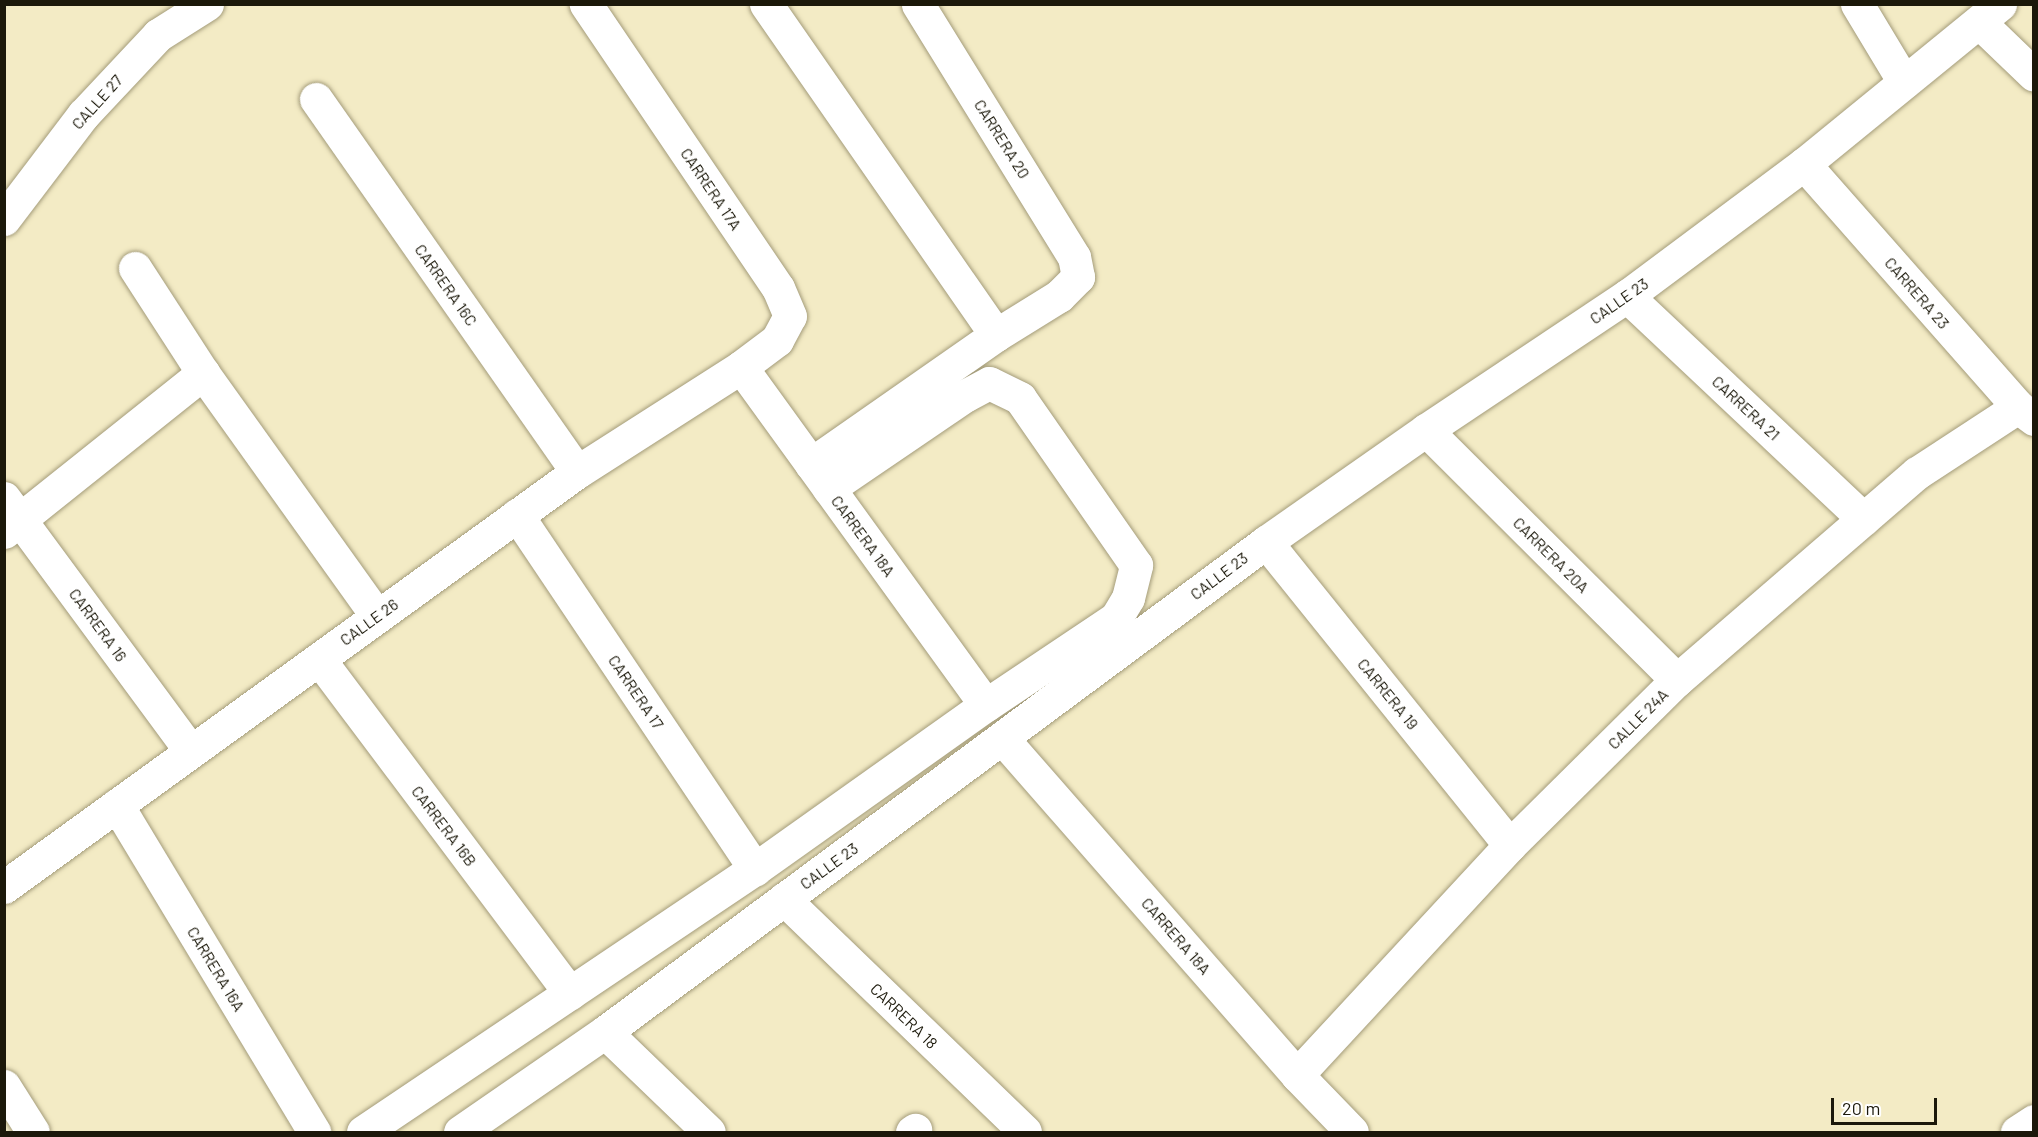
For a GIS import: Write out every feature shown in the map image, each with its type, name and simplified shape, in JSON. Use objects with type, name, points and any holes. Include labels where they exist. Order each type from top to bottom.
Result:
[{"type":"street","name":"CALLE 27","points":[[4,219],[83,115],[150,43],[158,35],[207,4]]},
{"type":"street","name":"CARRERA 17A","points":[[586,4],[778,288],[790,316],[777,340],[741,367]]},
{"type":"street","points":[[765,4],[996,335],[820,476]]},
{"type":"street","name":"CARRERA 20","points":[[918,4],[1074,257],[1077,277],[1059,296],[996,335]]},
{"type":"street","points":[[1857,4],[1904,82]]},
{"type":"street","points":[[1989,13],[2034,75]]},
{"type":"street","name":"CALLE 23","points":[[460,1132],[605,1032],[1266,542],[1426,430],[1627,297],[1803,164],[1989,13]]},
{"type":"street","name":"CARRERA 16C","points":[[316,99],[577,472]]},
{"type":"street","name":"CARRERA 23","points":[[1803,164],[2026,413]]},
{"type":"street","points":[[135,268],[203,373],[377,616]]},
{"type":"street","name":"CARRERA 21","points":[[1627,297],[1864,519]]},
{"type":"street","name":"CALLE 26","points":[[4,887],[577,472],[741,367]]},
{"type":"street","name":"CARRERA 18A","points":[[741,367],[986,705]]},
{"type":"street","points":[[10,517],[203,373]]},
{"type":"street","points":[[363,1132],[755,869],[986,705],[1116,618],[1128,598],[1136,565],[1020,398],[990,383],[820,476]]},
{"type":"street","name":"CALLE 24A","points":[[1297,1075],[1510,845],[1677,680],[1917,473],[2026,413]]},
{"type":"street","name":"CARRERA 20A","points":[[1426,430],[1677,680]]},
{"type":"street","name":"CARRERA 17","points":[[517,515],[755,869]]},
{"type":"street","name":"CARRERA 16","points":[[10,517],[191,752]]},
{"type":"street","name":"CARRERA 19","points":[[1266,542],[1510,845]]},
{"type":"street","name":"CARRERA 16B","points":[[319,659],[570,993]]},
{"type":"street","name":"CARRERA 18A","points":[[1002,738],[1297,1075],[1352,1132]]},
{"type":"street","name":"CARRERA 16A","points":[[117,805],[314,1132]]},
{"type":"street","name":"CARRERA 18","points":[[784,899],[1025,1132]]},
{"type":"street","points":[[605,1032],[709,1132]]},
{"type":"street","points":[[4,1086],[33,1132]]},
{"type":"street","points":[[2017,1132],[2034,1121]]}]
